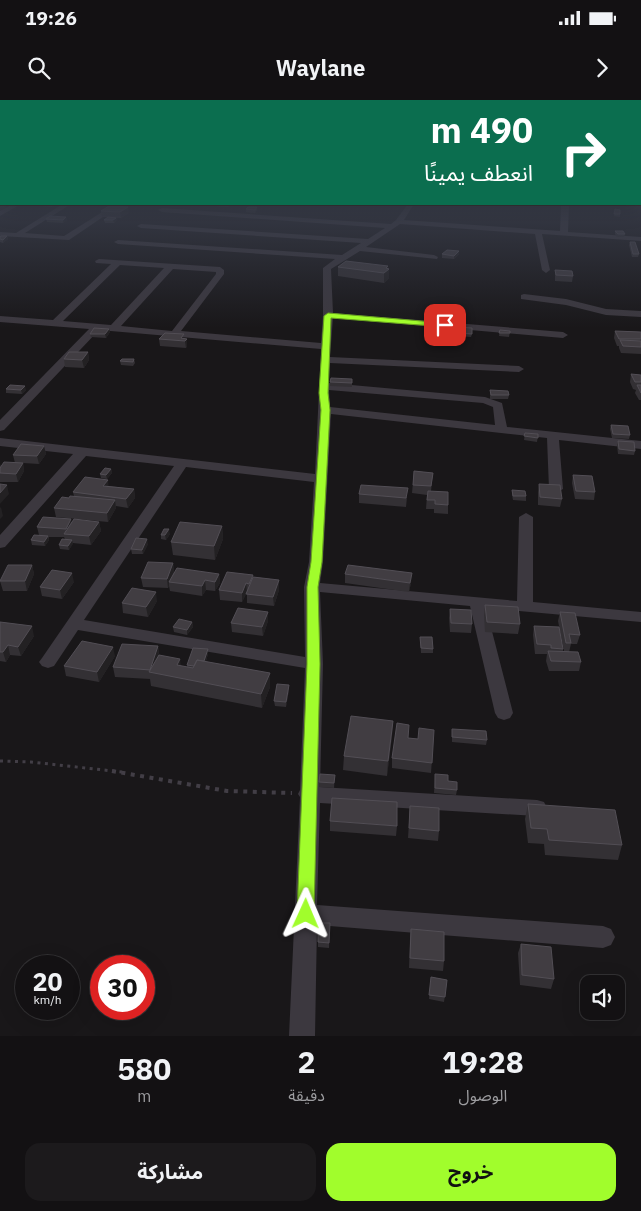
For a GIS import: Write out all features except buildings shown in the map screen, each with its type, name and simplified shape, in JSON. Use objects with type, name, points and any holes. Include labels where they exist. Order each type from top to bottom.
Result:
[{"type":"street","points":[[323,241],[364,244],[434,256]]},
{"type":"street","points":[[302,1036],[308,794],[314,664],[312,587],[316,562],[325,410],[324,386],[328,316],[327,268],[369,241]]},
{"type":"street","points":[[540,241],[546,270]]},
{"type":"street","points":[[110,248],[118,242],[342,257]]},
{"type":"street","points":[[99,261],[221,271],[174,334]]},
{"type":"street","points":[[54,324],[118,262]]},
{"type":"street","points":[[114,329],[171,266]]},
{"type":"street","points":[[524,297],[566,302],[606,312],[641,314]]},
{"type":"street","points":[[328,316],[563,335]]},
{"type":"street","points":[[0,319],[174,334],[326,353],[519,369]]},
{"type":"street","points":[[0,427],[97,327]]},
{"type":"street","points":[[324,386],[486,400],[498,405],[501,429]]},
{"type":"street","points":[[325,410],[641,444]]},
{"type":"street","points":[[553,435],[556,490]]},
{"type":"street","points":[[0,442],[321,479]]},
{"type":"street","points":[[0,544],[82,452]]},
{"type":"street","points":[[48,662],[182,464]]},
{"type":"street","points":[[525,607],[526,517]]},
{"type":"street","points":[[312,587],[641,617]]},
{"type":"street","points":[[477,603],[504,713]]},
{"type":"street","points":[[74,624],[314,664]]},
{"type":"street","points":[[308,794],[537,808]]},
{"type":"street","points":[[306,914],[603,937]]},
{"type":"path","points":[[0,761],[31,762],[121,772],[227,791],[308,794]]},
{"type":"route","points":[[306,914],[308,794],[314,664],[312,587],[316,562],[321,479],[325,410],[323,393],[328,316],[445,325]]}]
